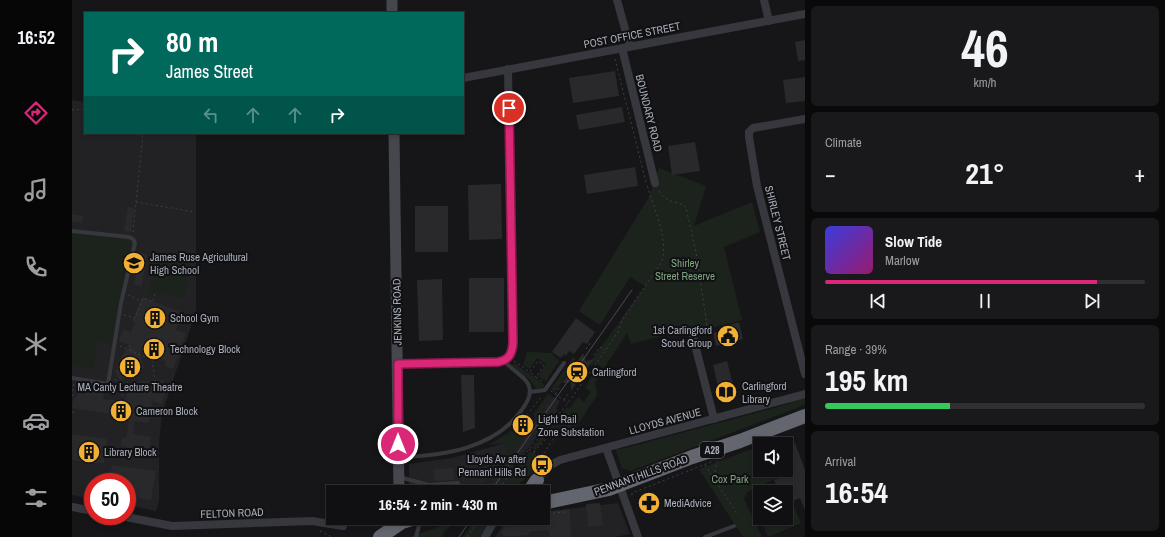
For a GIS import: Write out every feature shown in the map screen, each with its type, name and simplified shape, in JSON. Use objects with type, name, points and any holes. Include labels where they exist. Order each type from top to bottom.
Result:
[{"type":"highway","name":"PENNANT HILLS ROAD","points":[[550,503],[619,485],[805,416]]},
{"type":"highway","points":[[380,537],[396,525]]},
{"type":"main road","points":[[392,0],[392,12]]},
{"type":"main road","name":"JENKINS ROAD","points":[[394,134],[399,485]]},
{"type":"street","name":"BOUNDARY ROAD","points":[[617,0],[651,184]]},
{"type":"street","points":[[764,0],[769,21]]},
{"type":"street","name":"POST OFFICE STREET","points":[[464,78],[805,14]]},
{"type":"street","points":[[398,364],[506,359],[513,343],[508,69]]},
{"type":"street","name":"SHIRLEY STREET","points":[[805,119],[753,128],[749,132],[749,137],[757,186],[805,374]]},
{"type":"street","points":[[693,337],[714,419]]},
{"type":"street","name":"LLOYDS AVENUE","points":[[537,481],[545,470],[556,462],[805,394]]},
{"type":"street","points":[[606,448],[638,537]]},
{"type":"street","points":[[72,507],[84,509]]},
{"type":"street","name":"FELTON ROAD","points":[[136,519],[172,526],[312,520],[343,526]]},
{"type":"street","points":[[485,537],[492,525]]},
{"type":"lane","points":[[72,231],[132,238],[135,246],[124,293],[108,384],[73,378]]},
{"type":"lane","points":[[398,458],[434,455],[460,450],[489,438],[507,428],[514,422],[527,402],[530,392],[526,381],[506,359]]},
{"type":"lane","points":[[530,392],[544,390],[564,363]]},
{"type":"lane","points":[[399,476],[428,485],[458,482],[458,485]]},
{"type":"lane","points":[[416,537],[419,525]]},
{"type":"lane","points":[[705,537],[734,526]]},
{"type":"path","points":[[502,485],[529,448],[568,403],[593,368],[618,332],[622,320],[663,258],[664,245],[653,201],[651,184],[615,59]]},
{"type":"path","points":[[72,110],[84,109]]},
{"type":"path","points":[[132,238],[143,134]]},
{"type":"path","points":[[651,184],[666,199],[672,203],[682,204],[686,208],[696,252],[708,332]]},
{"type":"path","points":[[136,202],[195,212]]},
{"type":"path","points":[[124,293],[142,301]]},
{"type":"path","points":[[127,316],[135,318],[143,298],[153,302],[155,294]]},
{"type":"path","points":[[586,350],[592,341]]},
{"type":"path","points":[[115,344],[153,361],[156,388]]},
{"type":"path","points":[[129,345],[133,352]]},
{"type":"path","points":[[594,356],[600,347],[605,351]]},
{"type":"path","points":[[506,359],[530,372],[545,383]]},
{"type":"path","points":[[530,372],[538,361],[544,365],[536,377]]},
{"type":"path","points":[[589,366],[593,368]]},
{"type":"path","points":[[72,396],[73,378]]},
{"type":"path","points":[[125,389],[128,381]]},
{"type":"path","points":[[555,394],[560,388]]},
{"type":"path","points":[[550,391],[568,403]]},
{"type":"path","points":[[563,400],[568,394]]},
{"type":"path","points":[[530,411],[541,397]]},
{"type":"path","points":[[534,452],[553,431],[557,434],[534,468],[537,481]]},
{"type":"path","points":[[529,448],[545,460]]},
{"type":"path","points":[[714,478],[717,460]]},
{"type":"path","points":[[705,465],[738,515]]},
{"type":"path","points":[[550,506],[566,512]]},
{"type":"path","points":[[467,537],[475,525]]},
{"type":"shaded area","name":"James Ruse Agricultural High School","points":[[72,100],[84,102],[84,134],[196,134],[196,311],[162,414],[159,443],[159,501],[156,511],[136,507],[136,473],[84,473],[84,497],[72,495]]},
{"type":"shaded area","points":[[553,397],[560,401],[556,409],[558,410],[499,485],[490,485]]},
{"type":"shaded area","points":[[505,443],[507,452],[485,485],[409,485],[409,464],[452,458]]},
{"type":"shaded area","points":[[618,503],[630,534],[615,537],[495,537],[503,525],[550,525],[550,511]]},
{"type":"green space","name":"Shirley Street Reserve","points":[[659,168],[706,186],[694,226],[752,202],[760,232],[724,247],[742,320],[704,330],[702,325],[631,344],[627,333],[604,368],[594,363],[592,366],[590,365],[592,362],[591,361],[645,286],[630,277],[600,325],[579,311],[649,197]]},
{"type":"green space","points":[[72,234],[125,239],[130,242],[132,247],[113,345],[97,341],[93,369],[72,366]]},
{"type":"green space","points":[[156,257],[191,263],[184,298],[149,292]]},
{"type":"green space","points":[[527,352],[551,353],[559,361],[546,381],[538,376],[546,364],[537,358],[530,369],[523,365]]},
{"type":"green space","points":[[573,357],[577,360],[555,392],[551,389]]},
{"type":"green space","points":[[514,363],[544,384],[544,387],[537,389],[529,379],[513,367],[512,365]]},
{"type":"green space","points":[[595,370],[600,374],[595,382],[597,395],[575,429],[561,432],[543,459],[560,432],[553,429],[535,450],[532,448],[567,407],[569,409],[578,397],[584,402],[591,392],[585,388]]},
{"type":"green space","points":[[548,394],[553,397],[490,485],[485,485],[507,452],[505,443],[489,445],[511,431],[520,437],[535,417],[533,415]]},
{"type":"green space","points":[[805,397],[805,404],[797,408],[630,471],[622,468],[615,448],[622,449],[785,405]]},
{"type":"green space","name":"Cox Park","points":[[753,449],[753,477],[780,477],[762,485],[753,485],[753,489],[747,492],[744,499],[753,518],[753,525],[756,525],[762,537],[743,537],[699,469]]},
{"type":"green space","points":[[530,451],[541,458],[533,468],[535,470],[517,485],[499,485],[509,470],[514,473]]},
{"type":"green space","points":[[793,504],[801,523],[768,537],[763,525],[793,525]]},
{"type":"green space","points":[[444,525],[452,525],[444,532],[442,537],[409,537]]},
{"type":"green space","points":[[471,525],[488,525],[480,537],[463,537]]},
{"type":"building","points":[[805,40],[805,60],[798,61],[795,42]]},
{"type":"building","points":[[615,71],[619,96],[573,103],[569,78]]},
{"type":"building","points":[[805,77],[805,101],[786,103],[783,80]]},
{"type":"building","points":[[622,107],[625,122],[579,130],[576,115]]},
{"type":"building","points":[[695,142],[700,171],[672,175],[668,146]]},
{"type":"building","points":[[635,167],[638,186],[587,194],[584,175]]},
{"type":"building","points":[[501,184],[502,239],[469,240],[468,185]]},
{"type":"building","points":[[415,206],[448,206],[448,252],[415,252]]},
{"type":"building","points":[[128,207],[134,208],[131,232],[124,231]]},
{"type":"building","points":[[72,214],[83,216],[82,223],[72,222]]},
{"type":"building","points":[[140,253],[147,254],[142,286],[134,285]]},
{"type":"building","points":[[469,278],[504,278],[504,332],[469,332]]},
{"type":"building","points":[[442,279],[443,340],[419,341],[417,280]]},
{"type":"building","points":[[142,297],[183,313],[176,330],[186,333],[173,369],[165,366],[166,361],[140,350],[144,368],[135,369],[135,367],[121,383],[114,370],[117,370],[117,364],[120,364],[122,355],[130,345],[119,341],[124,329],[131,332],[135,323],[132,321]]},
{"type":"building","points":[[576,318],[595,332],[587,344],[583,342],[574,354],[569,351],[566,356],[564,354],[561,358],[552,352]]},
{"type":"building","name":"1st Carlingford Scout Group","points":[[739,322],[743,339],[716,346],[713,333],[730,329],[729,325]]},
{"type":"building","points":[[583,353],[586,361],[594,359],[571,391],[571,382],[562,383]]},
{"type":"building","points":[[727,361],[736,396],[721,400],[713,365]]},
{"type":"building","points":[[461,375],[474,375],[475,428],[463,432]]},
{"type":"building","points":[[164,380],[163,384],[167,386],[162,404],[152,401],[149,423],[134,421],[133,434],[151,437],[148,458],[126,455],[127,447],[121,446],[122,438],[126,438],[129,421],[125,420],[126,416],[72,408],[74,397],[77,397],[79,383],[105,387],[103,399],[124,402],[131,382]]},
{"type":"building","name":"Light Rail Zone Substation","points":[[527,413],[533,418],[520,436],[513,432]]},
{"type":"building","name":"Library Block","points":[[72,434],[107,439],[104,463],[91,463],[72,460]]},
{"type":"building","points":[[795,443],[805,470],[805,510],[800,498],[793,501],[793,485],[776,485],[774,480],[781,477],[793,477],[793,444]]},
{"type":"building","points":[[112,465],[156,471],[151,500],[136,498],[136,473],[111,473]]},
{"type":"building","points":[[453,468],[454,480],[435,481],[433,470]]},
{"type":"building","points":[[600,503],[603,525],[588,527],[586,504]]},
{"type":"building","points":[[570,509],[571,537],[550,537],[549,530],[529,532],[529,535],[517,536],[505,536],[501,533],[506,525],[550,525],[550,511]]},
{"type":"tram line","points":[[495,485],[632,290]]},
{"type":"tram line","points":[[459,537],[467,525]]},
{"type":"place","name":"James Ruse Agricultural High School","points":[[134,263]]},
{"type":"place","name":"School Gym","points":[[155,318]]},
{"type":"place","name":"1st Carlingford Scout Group","points":[[728,336]]},
{"type":"place","name":"Technology Block","points":[[154,349]]},
{"type":"place","name":"MA Canty Lecture Theatre","points":[[130,367]]},
{"type":"place","name":"Carlingford","points":[[577,372]]},
{"type":"place","name":"Carlingford Library","points":[[726,392]]},
{"type":"place","name":"Cameron Block","points":[[121,411]]},
{"type":"place","name":"Light Rail Zone Substation","points":[[523,425]]},
{"type":"place","name":"Library Block","points":[[89,452]]},
{"type":"place","name":"Lloyds Av after Pennant Hills Rd","points":[[542,465]]},
{"type":"place","name":"MediAdvice","points":[[649,503]]},
{"type":"route","points":[[398,444],[398,364],[498,362],[506,359],[511,353],[513,343],[509,108]]}]
